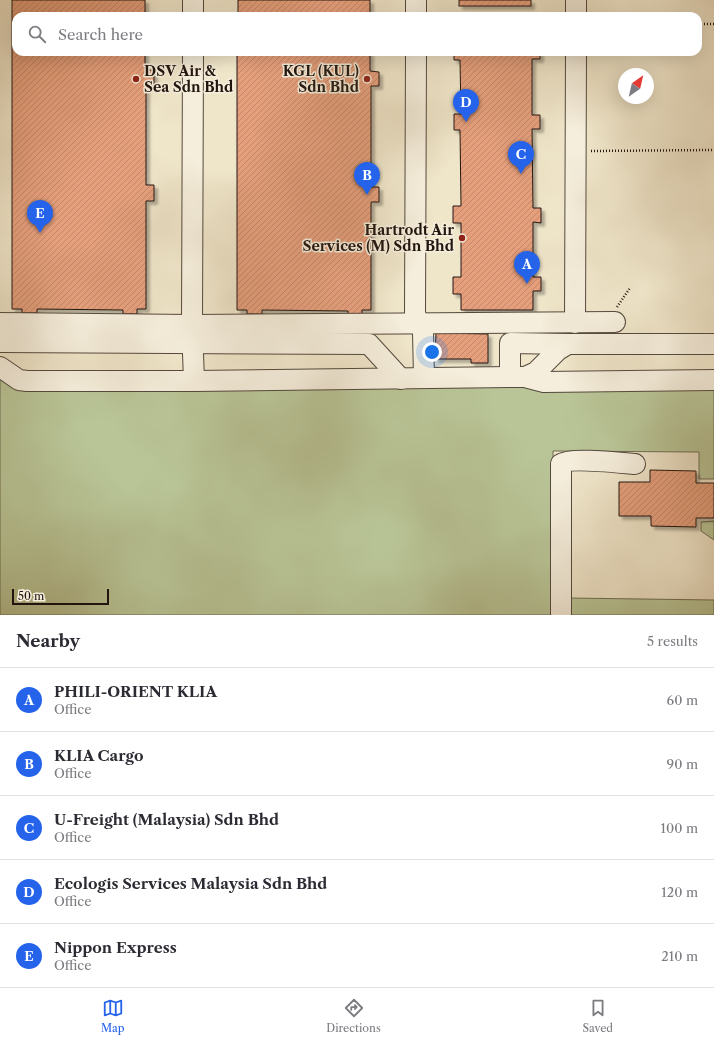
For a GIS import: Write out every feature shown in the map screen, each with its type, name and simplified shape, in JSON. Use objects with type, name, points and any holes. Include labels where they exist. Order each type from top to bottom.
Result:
[{"type":"street","points":[[193,0],[193,12]]},
{"type":"street","points":[[416,0],[416,12]]},
{"type":"street","points":[[576,0],[576,12]]},
{"type":"street","points":[[193,56],[192,334],[194,382]]},
{"type":"street","points":[[416,56],[415,314],[423,332],[424,378]]},
{"type":"street","points":[[575,323],[576,56]]},
{"type":"street","points":[[0,342],[420,324],[615,322]]},
{"type":"street","points":[[0,323],[369,344],[401,379]]},
{"type":"street","points":[[517,377],[510,343],[714,344]]},
{"type":"street","points":[[517,377],[536,372],[558,350],[568,344]]},
{"type":"street","points":[[0,368],[19,380],[27,381],[194,382],[517,377],[544,382],[714,380]]},
{"type":"street","points":[[561,615],[561,464],[564,462],[575,461],[635,464]]},
{"type":"path","points":[[702,24],[714,24]]},
{"type":"path","points":[[576,151],[714,150]]},
{"type":"green space","points":[[0,377],[714,385],[714,479],[699,479],[699,452],[553,451],[554,615],[0,615]]},
{"type":"green space","points":[[714,521],[714,540],[701,531],[701,522]]},
{"type":"green space","points":[[568,598],[714,600],[714,615],[568,615]]},
{"type":"building","points":[[12,0],[145,0],[145,12],[12,12]]},
{"type":"building","points":[[238,0],[370,0],[370,12],[238,12]]},
{"type":"building","points":[[459,0],[531,0],[531,6],[459,6]]},
{"type":"building","points":[[12,56],[145,56],[145,70],[154,70],[154,85],[146,85],[146,185],[154,185],[154,201],[146,201],[146,309],[137,309],[137,314],[123,314],[123,310],[37,309],[37,313],[22,313],[22,309],[12,309]]},
{"type":"building","points":[[237,56],[370,56],[370,71],[379,72],[379,86],[371,86],[371,187],[379,187],[379,202],[371,202],[371,310],[362,310],[362,315],[348,315],[348,311],[262,310],[262,314],[247,314],[247,310],[237,310]]},
{"type":"building","points":[[454,56],[540,56],[540,59],[532,59],[532,115],[540,115],[540,129],[532,129],[533,208],[541,208],[541,223],[533,222],[533,277],[541,277],[541,291],[533,291],[533,310],[461,310],[461,294],[453,294],[453,277],[461,277],[461,223],[453,223],[453,206],[461,206],[460,130],[454,130],[454,114],[461,114],[460,60],[454,60]]},
{"type":"building","points":[[436,333],[488,334],[488,363],[471,363],[471,359],[435,359]]},
{"type":"building","points":[[650,470],[696,471],[696,483],[714,483],[714,518],[696,518],[696,527],[651,526],[651,516],[619,516],[619,482],[650,482]]},
{"type":"place","name":"DSV Air & Sea Sdn Bhd","points":[[136,79]]},
{"type":"place","name":"KGL (KUL) Sdn Bhd","points":[[367,79]]},
{"type":"place","name":"Ecologis Services Malaysia Sdn Bhd","points":[[466,122]]},
{"type":"place","name":"U-Freight (Malaysia) Sdn Bhd","points":[[521,174]]},
{"type":"place","name":"KLIA Cargo","points":[[367,195]]},
{"type":"place","name":"Nippon Express","points":[[40,233]]},
{"type":"place","name":"Hartrodt Air Services (M) Sdn Bhd","points":[[462,238]]},
{"type":"place","name":"PHILI-ORIENT KLIA","points":[[527,284]]}]
